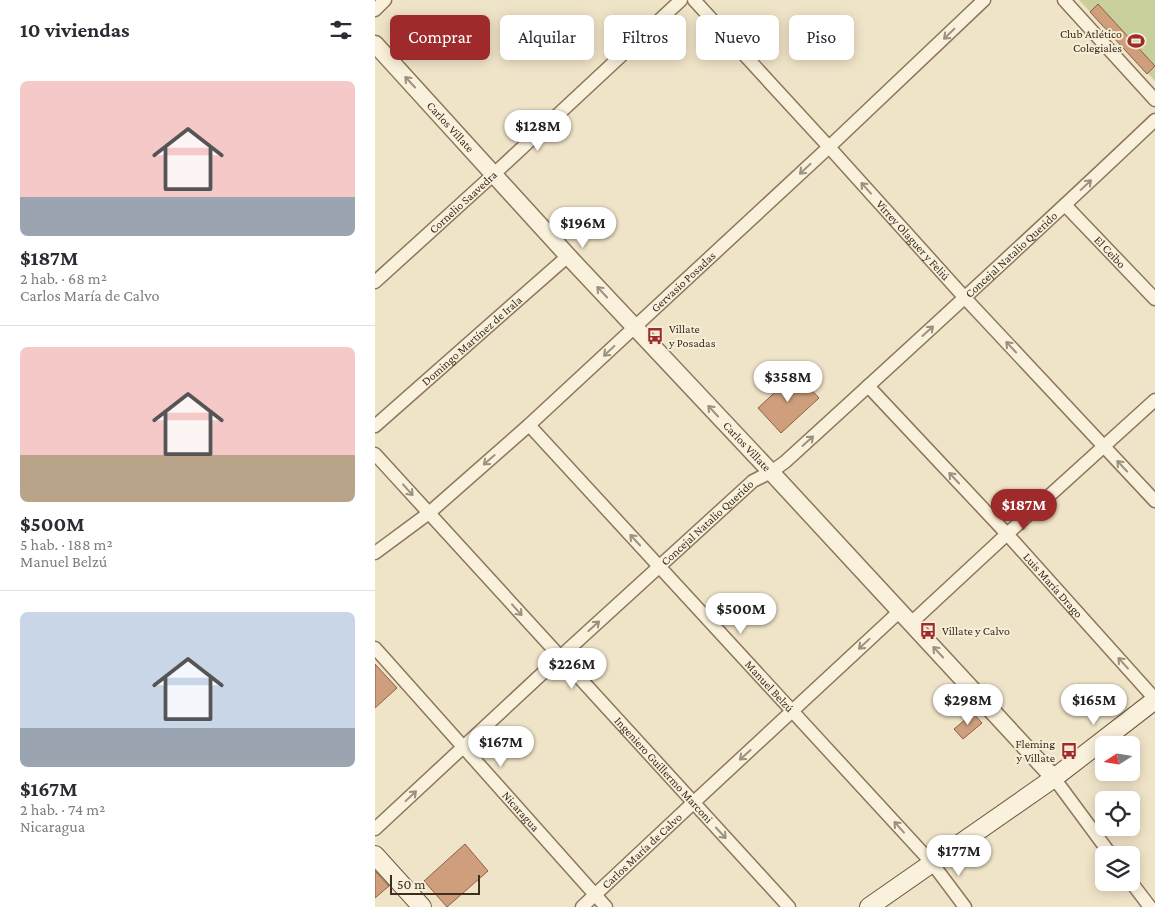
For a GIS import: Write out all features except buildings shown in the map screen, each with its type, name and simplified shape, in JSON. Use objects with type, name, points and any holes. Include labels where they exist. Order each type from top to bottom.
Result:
[{"type":"main road","points":[[869,907],[1054,778],[1155,699]]},
{"type":"main road","points":[[375,855],[422,907]]},
{"type":"street","points":[[375,10],[385,0]]},
{"type":"street","name":"Cornelio Saavedra","points":[[375,282],[681,0]]},
{"type":"street","name":"Virrey Olaguer y Feliú","points":[[694,0],[965,298],[1155,501]]},
{"type":"street","name":"Gervasio Posadas","points":[[375,553],[429,513],[529,425],[829,147],[984,0]]},
{"type":"street","points":[[1064,0],[1155,100]]},
{"type":"street","name":"Carlos Villate","points":[[375,44],[568,256],[1054,778],[1104,846]]},
{"type":"street","name":"Concejal Natalio Querido","points":[[375,829],[659,566],[753,482],[785,462],[1065,206],[1155,120]]},
{"type":"street","name":"El Ceibo","points":[[1065,206],[1155,299]]},
{"type":"street","name":"Domingo Martínez de Irala","points":[[375,426],[568,256]]},
{"type":"street","name":"Luis María Drago","points":[[868,386],[1007,534],[1155,699]]},
{"type":"street","points":[[911,623],[1155,400]]},
{"type":"street","name":"Manuel Belzú","points":[[529,425],[932,863],[965,907]]},
{"type":"street","name":"Ingeniero Guillermo Marconi","points":[[375,454],[789,907]]},
{"type":"street","name":"Carlos María de Calvo","points":[[582,907],[900,611]]},
{"type":"street","name":"Nicaragua","points":[[375,648],[606,907]]},
{"type":"street","points":[[1138,891],[1150,907]]},
{"type":"green space","name":"Club Atlético Colegiales","points":[[1079,0],[1155,0],[1155,81]]},
{"type":"place","name":"Club Atlético Colegiales","points":[[1136,41]]},
{"type":"place","name":"Villate y Posadas","points":[[655,336]]},
{"type":"place","name":"Villate y Calvo","points":[[928,631]]},
{"type":"place","name":"Fleming y Villate","points":[[1069,751]]}]
